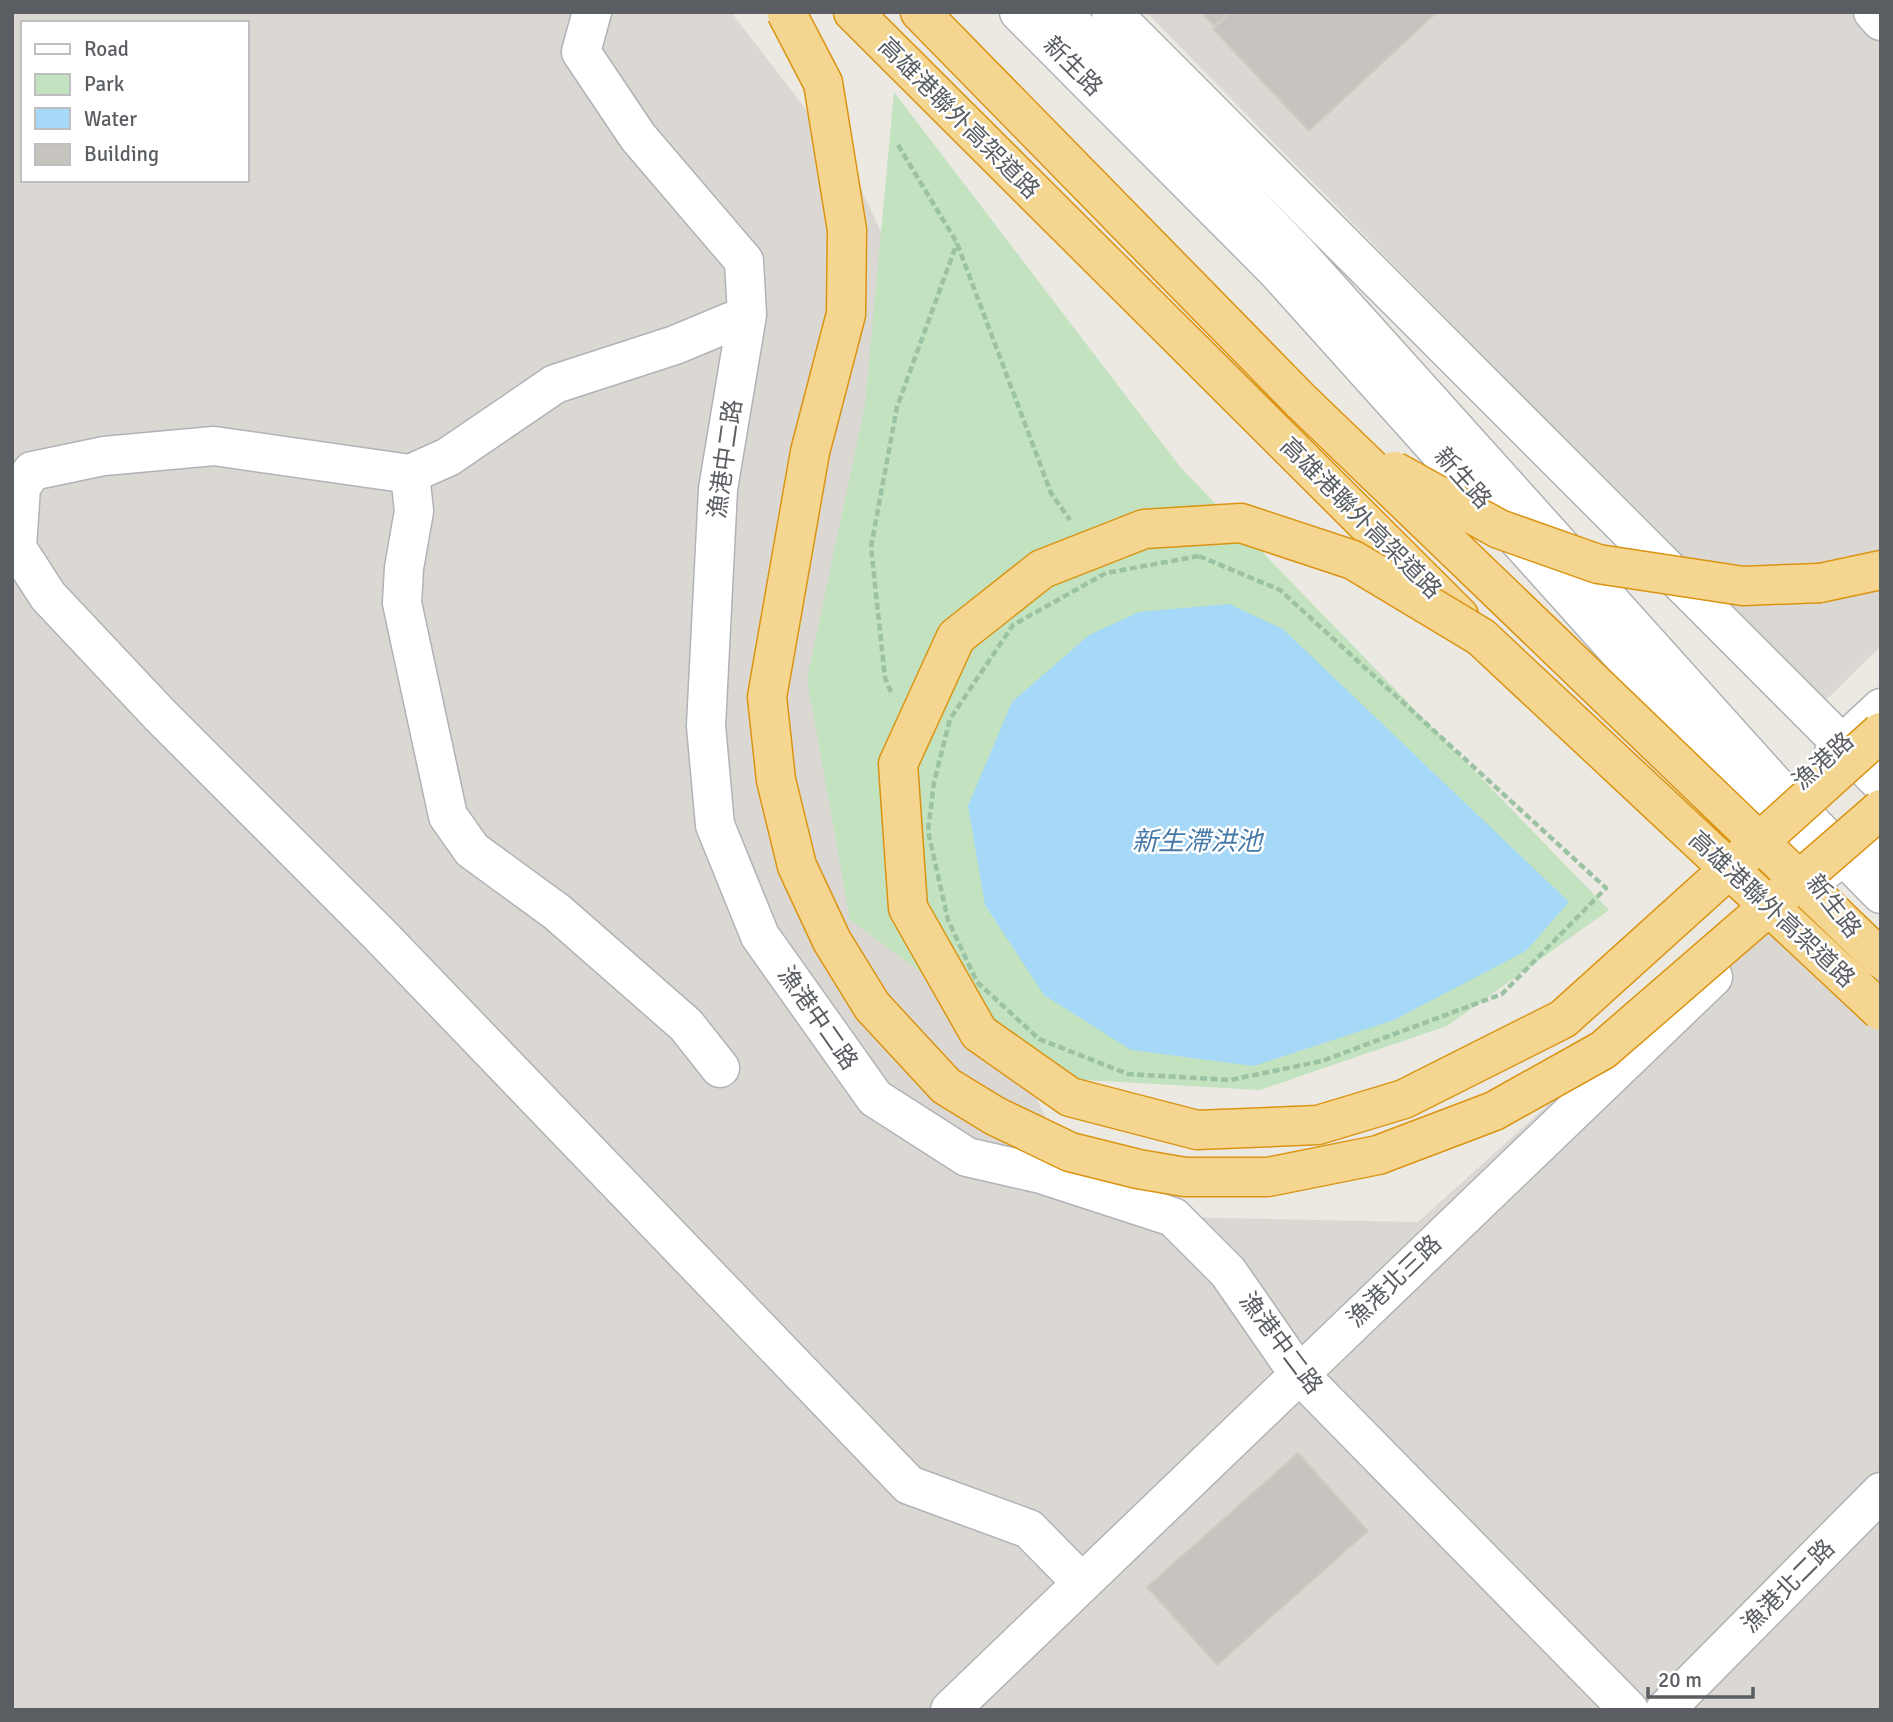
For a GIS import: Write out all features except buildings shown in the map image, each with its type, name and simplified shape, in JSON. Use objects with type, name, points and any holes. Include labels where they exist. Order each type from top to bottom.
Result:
[{"type":"highway","points":[[786,12],[823,83],[847,230],[847,266],[846,314],[810,452],[767,697],[776,780],[797,866],[832,941],[872,1006],[946,1086],[995,1116],[1070,1152],[1185,1177],[1268,1177],[1378,1155],[1494,1111],[1603,1050],[1881,809]]},
{"type":"highway","name":"高雄港聯外高架道路","points":[[853,12],[1481,637],[1881,1011]]},
{"type":"highway","name":"高雄港聯外高架道路","points":[[920,12],[1303,402],[1881,959]]},
{"type":"highway","points":[[1303,402],[1398,474],[1499,529],[1598,564],[1743,586],[1821,583],[1881,570]]},
{"type":"highway","points":[[1481,637],[1353,560],[1241,523],[1144,529],[1042,569],[956,637],[898,764],[908,908],[979,1033],[1070,1097],[1197,1130],[1318,1125],[1404,1099],[1563,1019],[1868,734]]},
{"type":"street","name":"漁港中二路","points":[[592,12],[581,52],[638,137],[744,261],[747,315],[718,489],[706,726],[715,824],[760,936],[875,1098],[967,1157],[1041,1174],[1173,1217],[1228,1272],[1298,1373],[1629,1710]]},
{"type":"street","name":"新生路","points":[[1019,12],[1275,269],[1775,805],[1842,855],[1881,894]]},
{"type":"street","name":"新生路","points":[[1061,12],[1295,251],[1775,805],[1814,880],[1881,966]]},
{"type":"street","points":[[1111,12],[1868,734]]},
{"type":"street","points":[[1148,12],[1868,734],[1881,783]]},
{"type":"street","points":[[1873,12],[1881,21]]},
{"type":"street","points":[[747,315],[675,345],[555,384],[448,457],[410,474],[214,446],[104,456],[33,471],[21,487],[17,548],[48,596],[159,714],[380,935],[909,1485],[1029,1528],[1081,1582]]},
{"type":"street","points":[[410,474],[414,511],[404,568],[402,603],[448,816],[471,850],[557,912],[686,1025],[720,1068]]},
{"type":"street","name":"漁港路","points":[[1775,805],[1868,734]]},
{"type":"street","name":"新生路","points":[[1842,855],[1854,848],[1881,846]]},
{"type":"street","name":"漁港北三路","points":[[950,1710],[1298,1373],[1842,855]]},
{"type":"street","name":"漁港北二路","points":[[1665,1710],[1881,1492]]},
{"type":"path","points":[[898,145],[957,243],[1051,493],[1074,527]]},
{"type":"path","points":[[896,701],[885,678],[871,547],[897,407],[957,243]]},
{"type":"path","points":[[1199,556],[1280,590],[1606,888],[1502,994],[1322,1061],[1230,1080],[1128,1074],[1040,1039],[977,982],[948,920],[928,831],[934,782],[950,719],[1013,625],[1105,573],[1199,556]]},
{"type":"path","points":[[1098,561],[1105,573]]},
{"type":"path","points":[[929,771],[934,782]]},
{"type":"shaded area","points":[[12,12],[731,12],[852,169],[983,453],[991,1006],[1050,1126],[1173,1217],[1418,1222],[1801,877],[1881,957],[1881,1710],[12,1710]]},
{"type":"shaded area","points":[[1146,12],[1881,12],[1881,646],[1823,703]]},
{"type":"green space","points":[[894,92],[1181,468],[1609,910],[1447,1026],[1260,1090],[1067,1079],[850,920],[807,679],[865,405]]},
{"type":"water","name":"新生滯洪池","points":[[1229,604],[1283,629],[1569,902],[1526,951],[1394,1020],[1254,1066],[1131,1050],[1044,995],[985,905],[968,806],[1012,702],[1089,635],[1139,612]]}]
